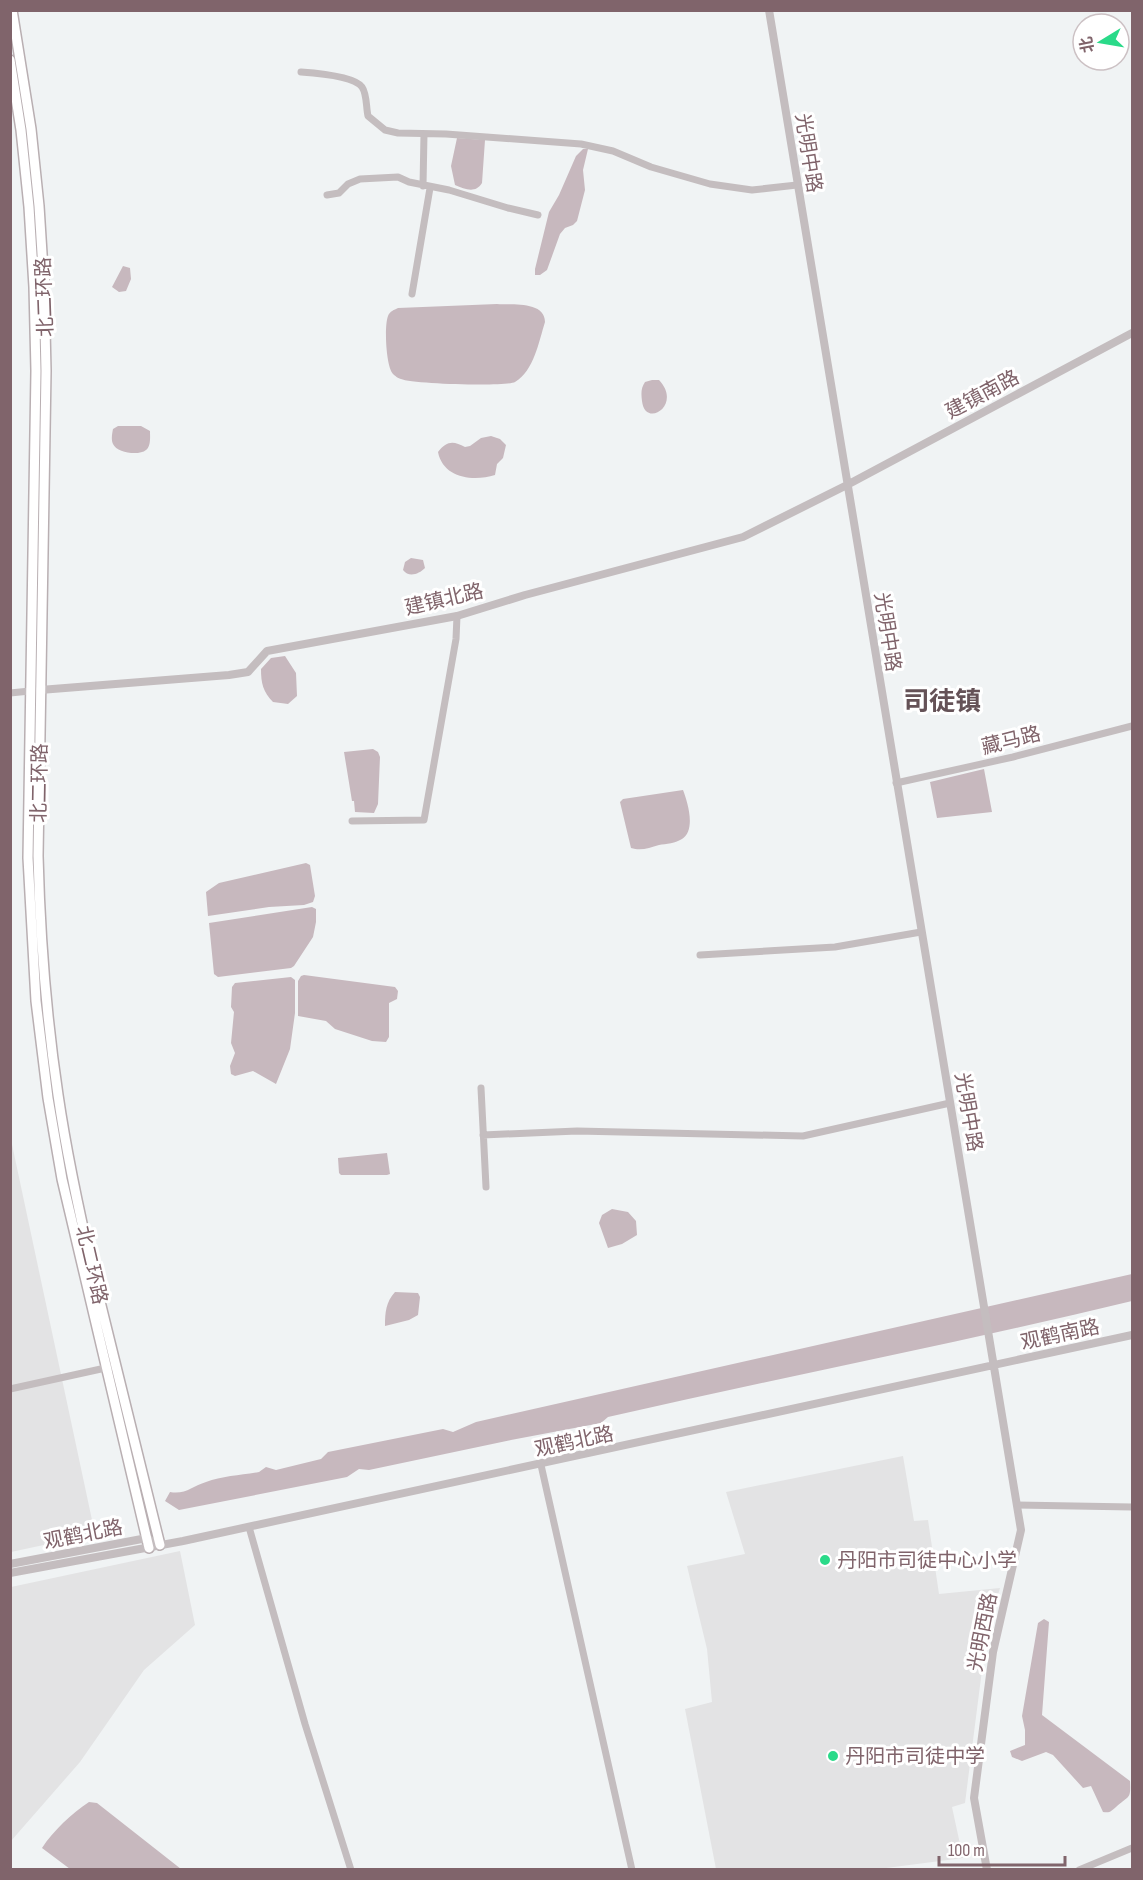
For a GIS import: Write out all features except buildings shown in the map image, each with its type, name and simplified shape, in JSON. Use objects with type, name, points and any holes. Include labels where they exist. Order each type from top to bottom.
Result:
[{"type":"main road","name":"北二环路","points":[[12,10],[31,129],[44,285],[46,371],[35,690]]},
{"type":"main road","name":"北二环路","points":[[10,60],[23,141],[34,287],[35,690],[40,925],[46,999],[58,1095],[72,1176],[148,1543]]},
{"type":"main road","name":"北二环路","points":[[111,1367],[160,1545]]},
{"type":"street","name":"光明中路","points":[[769,10],[994,1366]]},
{"type":"street","points":[[301,72],[322,73],[352,80],[360,85],[364,92],[368,116],[385,130],[398,133],[581,144],[613,151],[651,167],[710,184],[752,190],[797,185]]},
{"type":"street","points":[[412,294],[426,187],[424,134]]},
{"type":"street","points":[[327,195],[339,193],[348,184],[360,179],[398,177],[426,187],[449,190],[538,215]]},
{"type":"street","name":"建镇南路","points":[[847,485],[1132,333]]},
{"type":"street","name":"建镇北路","points":[[35,690],[248,672],[267,651],[457,616],[525,595],[744,537],[847,485]]},
{"type":"street","points":[[352,821],[424,820],[456,639],[457,616]]},
{"type":"street","points":[[10,693],[35,690]]},
{"type":"street","name":"藏马路","points":[[896,783],[1013,757],[1132,726]]},
{"type":"street","points":[[700,955],[835,947],[921,932]]},
{"type":"street","points":[[481,1088],[486,1187]]},
{"type":"street","points":[[483,1135],[577,1131],[803,1136],[950,1103]]},
{"type":"street","name":"观鹤南路","points":[[994,1366],[1132,1335]]},
{"type":"street","name":"观鹤北路","points":[[10,1564],[148,1543],[160,1545],[994,1366]]},
{"type":"street","name":"光明西路","points":[[987,1869],[974,1798],[993,1652],[1021,1530],[994,1366]]},
{"type":"street","points":[[10,1389],[111,1367]]},
{"type":"street","points":[[540,1465],[632,1869]]},
{"type":"street","points":[[1017,1505],[1132,1507]]},
{"type":"street","points":[[249,1527],[305,1724],[351,1869]]},
{"type":"street","name":"观鹤北路","points":[[10,1573],[148,1543]]},
{"type":"street","points":[[1080,1869],[1132,1848]]},
{"type":"shaded area","points":[[457,138],[485,140],[482,183],[476,189],[470,190],[455,185],[451,166]]},
{"type":"shaded area","points":[[583,149],[588,149],[583,170],[585,190],[577,221],[560,234],[547,270],[540,275],[535,275],[549,212],[576,156]]},
{"type":"shaded area","points":[[123,266],[130,268],[131,279],[126,291],[119,292],[112,287]]},
{"type":"shaded area","points":[[497,304],[534,307],[544,315],[545,322],[535,355],[527,371],[515,382],[478,385],[409,381],[393,374],[387,355],[386,337],[388,316],[392,311],[398,308]]},
{"type":"shaded area","points":[[659,380],[665,389],[667,398],[661,410],[649,413],[645,409],[642,391],[645,382]]},
{"type":"shaded area","points":[[118,426],[141,426],[150,431],[148,448],[143,452],[134,453],[119,450],[112,442],[113,429]]},
{"type":"shaded area","points":[[491,436],[500,439],[506,445],[503,458],[497,464],[495,475],[478,478],[460,476],[452,473],[441,461],[438,452],[448,444],[454,443],[465,447],[481,438]]},
{"type":"shaded area","points":[[411,558],[423,560],[425,568],[414,574],[405,572],[403,570],[405,562]]},
{"type":"shaded area","points":[[285,656],[296,673],[297,696],[288,704],[273,702],[263,687],[261,674],[261,669],[271,658]]},
{"type":"shaded area","points":[[373,749],[380,757],[378,804],[374,813],[355,812],[344,752]]},
{"type":"shaded area","points":[[984,769],[992,812],[937,818],[930,782]]},
{"type":"shaded area","points":[[683,790],[690,816],[686,835],[671,843],[645,849],[631,848],[620,802],[623,799]]},
{"type":"shaded area","points":[[306,863],[310,865],[315,896],[313,902],[208,916],[206,892],[219,883]]},
{"type":"shaded area","points":[[312,907],[316,909],[313,937],[294,966],[218,977],[214,974],[209,923]]},
{"type":"shaded area","points":[[304,975],[395,987],[398,991],[397,999],[389,1003],[389,1037],[386,1042],[372,1041],[335,1029],[326,1021],[298,1016],[298,981]]},
{"type":"shaded area","points":[[291,977],[295,980],[295,1013],[290,1049],[276,1084],[253,1071],[235,1076],[231,1074],[230,1066],[235,1053],[231,1043],[234,1012],[231,1007],[232,987],[235,983]]},
{"type":"shaded area","points":[[10,1135],[95,1534],[11,1552],[10,1552]]},
{"type":"shaded area","points":[[387,1153],[390,1174],[341,1175],[339,1173],[338,1158]]},
{"type":"shaded area","points":[[612,1209],[628,1212],[636,1221],[637,1235],[622,1244],[608,1248],[599,1223],[602,1215]]},
{"type":"shaded area","points":[[1132,1274],[1132,1301],[608,1417],[601,1423],[369,1470],[359,1469],[347,1477],[179,1510],[165,1501],[170,1492],[185,1491],[219,1478],[259,1472],[266,1467],[276,1470],[321,1459],[328,1452],[443,1429],[453,1432],[476,1422]]},
{"type":"shaded area","points":[[395,1292],[418,1293],[420,1297],[418,1315],[409,1320],[385,1326],[387,1308]]},
{"type":"shaded area","points":[[903,1456],[914,1521],[928,1520],[939,1594],[1000,1588],[987,1631],[965,1803],[952,1807],[963,1858],[871,1870],[716,1869],[685,1709],[712,1702],[707,1649],[687,1566],[745,1554],[726,1492]]},
{"type":"shaded area","points":[[180,1551],[195,1625],[144,1670],[80,1762],[11,1841],[11,1587]]},
{"type":"shaded area","points":[[1044,1619],[1049,1622],[1042,1715],[1130,1781],[1128,1797],[1112,1811],[1103,1812],[1091,1786],[1083,1788],[1053,1755],[1046,1752],[1022,1761],[1012,1757],[1010,1751],[1025,1745],[1022,1716],[1038,1623]]},
{"type":"shaded area","points":[[89,1802],[97,1803],[181,1869],[70,1869],[42,1848],[63,1823]]},
{"type":"place","name":"丹阳市司徒中心小学","points":[[825,1560]]},
{"type":"place","name":"丹阳市司徒中学","points":[[833,1756]]},
{"type":"district","name":"司徒镇","points":[[942,701]]}]
